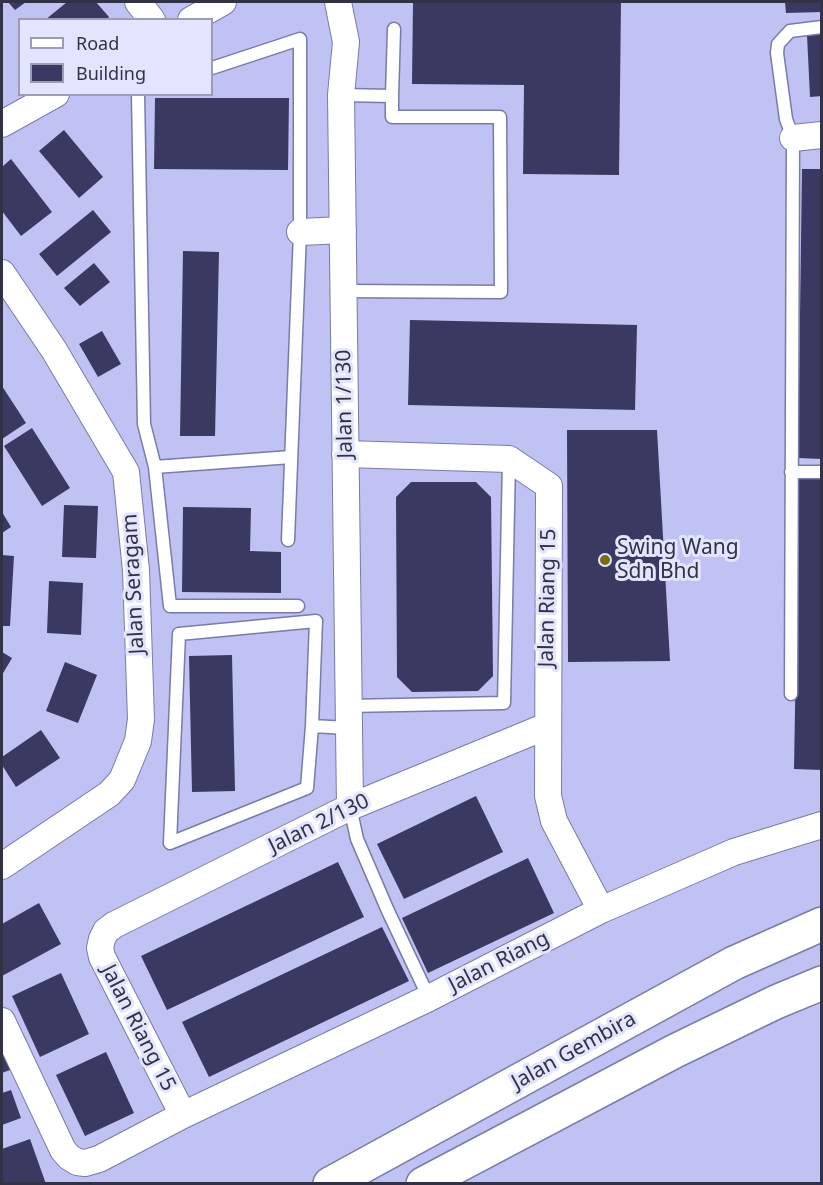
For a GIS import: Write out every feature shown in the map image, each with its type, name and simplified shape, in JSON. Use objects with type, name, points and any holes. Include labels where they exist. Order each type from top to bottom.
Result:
[{"type":"main road","name":"Jalan Gembira","points":[[330,1184],[734,963],[822,924]]},
{"type":"main road","points":[[423,1184],[675,1051],[776,1002],[822,983]]},
{"type":"street","points":[[138,2],[150,18]]},
{"type":"street","points":[[195,18],[223,2]]},
{"type":"street","name":"Jalan 1/130","points":[[339,2],[346,42],[341,95],[350,807]]},
{"type":"street","points":[[2,124],[52,96]]},
{"type":"street","points":[[793,138],[822,135]]},
{"type":"street","points":[[300,232],[343,230]]},
{"type":"street","name":"Jalan Seragam","points":[[2,273],[54,350],[126,472],[136,570],[141,719],[132,761],[116,787],[2,866]]},
{"type":"street","points":[[345,454],[509,459]]},
{"type":"street","name":"Jalan Riang 15","points":[[509,459],[549,486],[548,796],[554,821],[601,910]]},
{"type":"street","name":"Jalan 2/130","points":[[102,939],[106,931],[114,925],[350,807],[547,726]]},
{"type":"street","name":"Jalan Riang","points":[[2,1021],[63,1150],[77,1162],[86,1163],[429,998],[601,910],[734,852],[822,825]]},
{"type":"street","name":"Jalan Riang 15","points":[[102,939],[100,948],[102,957],[183,1115]]},
{"type":"lane","points":[[791,694],[793,138],[786,119],[777,53],[778,44],[790,31],[822,27]]},
{"type":"lane","points":[[344,291],[501,291],[500,117],[392,117],[394,29]]},
{"type":"lane","points":[[213,68],[300,39],[300,232],[288,540]]},
{"type":"lane","points":[[341,95],[392,96]]},
{"type":"lane","points":[[138,96],[144,424],[155,467],[170,606],[298,606]]},
{"type":"lane","points":[[155,467],[291,457]]},
{"type":"lane","points":[[312,726],[348,717],[504,703],[509,459]]},
{"type":"lane","points":[[791,472],[822,472]]},
{"type":"lane","points":[[316,621],[312,726],[307,788],[170,843],[179,634],[316,621]]},
{"type":"lane","points":[[350,807],[357,839],[429,998]]},
{"type":"building","points":[[8,2],[26,2],[15,10]]},
{"type":"building","points":[[67,2],[96,2],[109,17],[108,18],[47,18]]},
{"type":"building","points":[[413,2],[621,2],[619,175],[523,174],[524,85],[412,84]]},
{"type":"building","points":[[785,2],[822,2],[822,12],[786,13]]},
{"type":"building","points":[[822,34],[822,96],[810,97],[807,35]]},
{"type":"building","points":[[155,98],[289,98],[288,170],[154,169]]},
{"type":"building","points":[[64,130],[103,177],[79,198],[39,151]]},
{"type":"building","points":[[11,159],[52,212],[21,236],[2,211],[2,167]]},
{"type":"building","points":[[802,169],[822,169],[822,459],[798,458]]},
{"type":"building","points":[[93,210],[111,232],[57,276],[39,254]]},
{"type":"building","points":[[183,251],[219,252],[215,436],[180,436]]},
{"type":"building","points":[[94,263],[110,282],[80,306],[64,288]]},
{"type":"building","points":[[410,320],[637,325],[635,410],[408,405]]},
{"type":"building","points":[[102,331],[121,364],[98,377],[79,344]]},
{"type":"building","points":[[2,386],[26,423],[2,439]]},
{"type":"building","points":[[32,428],[70,488],[42,506],[4,446]]},
{"type":"building","points":[[567,430],[657,430],[670,661],[568,662]]},
{"type":"building","points":[[799,476],[822,476],[822,770],[794,769]]},
{"type":"building","points":[[411,482],[476,482],[491,497],[493,676],[478,691],[412,692],[397,677],[396,497]]},
{"type":"building","points":[[64,505],[98,506],[96,558],[62,557]]},
{"type":"building","points":[[183,507],[251,508],[250,551],[281,552],[281,593],[182,592]]},
{"type":"building","points":[[2,512],[11,527],[2,533]]},
{"type":"building","points":[[2,555],[14,556],[10,626],[2,626]]},
{"type":"building","points":[[49,581],[83,583],[81,635],[47,633]]},
{"type":"building","points":[[2,652],[12,658],[2,675]]},
{"type":"building","points":[[232,655],[235,791],[192,792],[189,656]]},
{"type":"building","points":[[65,662],[97,675],[78,723],[46,711]]},
{"type":"building","points":[[41,730],[60,758],[16,787],[2,765],[2,757]]},
{"type":"building","points":[[476,796],[503,852],[404,899],[377,844]]},
{"type":"building","points":[[528,858],[554,913],[428,973],[402,918]]},
{"type":"building","points":[[338,862],[364,917],[167,1010],[141,956]]},
{"type":"building","points":[[39,903],[61,944],[2,976],[2,924]]},
{"type":"building","points":[[382,927],[409,981],[209,1077],[182,1022]]},
{"type":"building","points":[[61,973],[89,1034],[40,1057],[12,996]]},
{"type":"building","points":[[2,1049],[15,1068],[2,1073]]},
{"type":"building","points":[[106,1052],[134,1113],[85,1136],[56,1075]]},
{"type":"building","points":[[11,1090],[21,1118],[2,1125],[2,1093]]},
{"type":"building","points":[[30,1139],[46,1184],[2,1184],[2,1149]]},
{"type":"place","name":"Swing Wang Sdn Bhd","points":[[605,560]]}]
